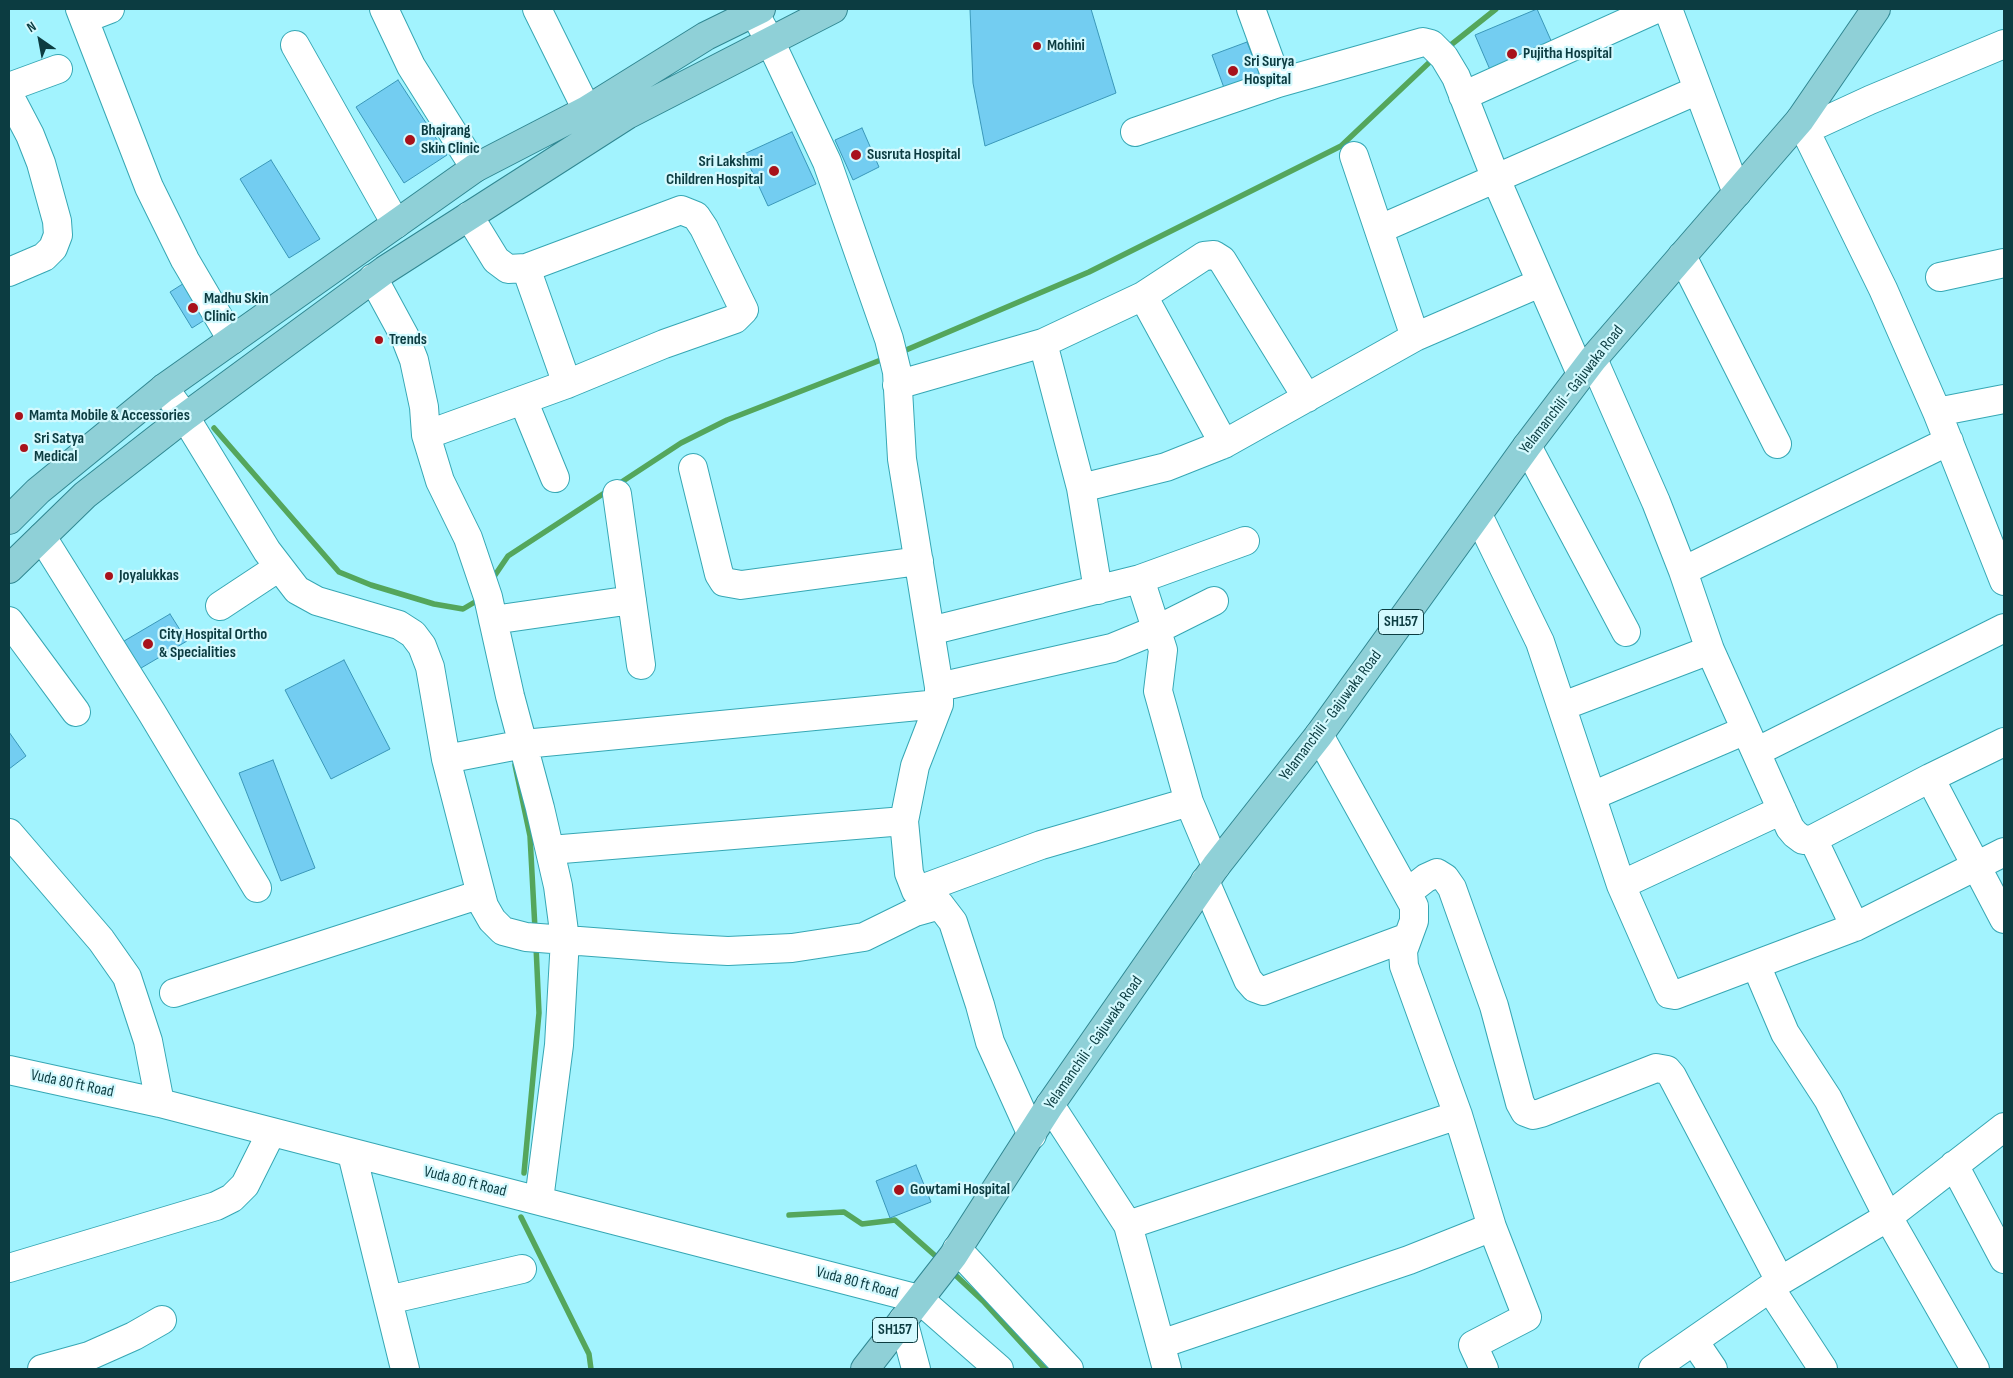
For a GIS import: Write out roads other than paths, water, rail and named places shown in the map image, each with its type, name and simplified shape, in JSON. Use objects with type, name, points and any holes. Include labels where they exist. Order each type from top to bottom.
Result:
[{"type":"main road","points":[[9,569],[85,495],[186,417],[374,278],[626,115],[833,9]]},
{"type":"main road","name":"Yelamanchili - Gajuwaka Road","points":[[865,1369],[955,1252],[1050,1105],[1211,874],[1318,735],[1527,446],[1587,366],[1737,193],[1803,125],[1876,9]]},
{"type":"main road","points":[[9,520],[52,479],[164,388],[475,168],[587,110],[706,36],[756,10]]},
{"type":"street","points":[[110,9],[82,14],[149,187],[185,260],[232,340]]},
{"type":"street","points":[[384,9],[411,66],[475,168]]},
{"type":"street","points":[[537,9],[587,110]]},
{"type":"street","points":[[1251,9],[1278,83]]},
{"type":"street","points":[[1463,96],[1656,9]]},
{"type":"street","points":[[1668,9],[1737,193]]},
{"type":"street","points":[[756,10],[826,162],[889,339],[897,379],[902,459],[939,695],[915,766],[904,821],[909,873],[916,891],[940,905],[953,922],[990,1042],[1032,1135]]},
{"type":"street","points":[[1135,132],[1278,83],[1424,42],[1438,50],[1456,77],[1496,180],[1540,283],[1587,366],[1656,502],[1684,571],[1710,650],[1782,810],[1795,834],[1803,840],[1812,839],[2004,742]]},
{"type":"street","points":[[295,44],[396,224]]},
{"type":"street","points":[[2004,44],[1870,100],[1803,125],[1883,289],[1949,441],[1993,518],[2004,581]]},
{"type":"street","points":[[9,87],[58,69]]},
{"type":"street","points":[[1380,229],[1496,180],[1698,90]]},
{"type":"street","points":[[9,95],[30,135],[41,163],[57,221],[58,235],[54,248],[44,257],[9,272]]},
{"type":"street","points":[[1354,156],[1415,337]]},
{"type":"street","points":[[426,435],[567,384],[664,344],[735,319],[744,310],[704,228],[696,216],[681,210],[526,268],[508,269],[496,260],[469,216]]},
{"type":"street","points":[[897,379],[1043,343],[1143,296],[1204,256],[1214,255],[1222,260],[1307,398]]},
{"type":"street","points":[[1682,256],[1777,444]]},
{"type":"street","points":[[1940,277],[2004,263]]},
{"type":"street","points":[[526,268],[567,384]]},
{"type":"street","points":[[374,278],[405,338],[414,360],[423,400],[426,435],[440,481],[468,538],[491,609],[510,696],[550,850],[565,939],[559,1045],[539,1200]]},
{"type":"street","points":[[1081,488],[1166,467],[1224,444],[1415,337],[1540,283]]},
{"type":"street","points":[[1143,296],[1224,444]]},
{"type":"street","points":[[1043,343],[1081,488],[1098,590]]},
{"type":"street","points":[[164,388],[186,417],[279,567],[297,590],[317,601],[399,625],[413,634],[422,646],[430,667],[446,759],[481,894],[492,920],[503,931],[526,937],[728,951],[792,948],[864,937],[915,912],[940,905]]},
{"type":"street","points":[[1937,412],[2004,399]]},
{"type":"street","points":[[523,400],[555,478]]},
{"type":"street","points":[[1684,571],[1949,441]]},
{"type":"street","points":[[1527,446],[1626,632]]},
{"type":"street","points":[[693,468],[720,574],[724,582],[741,586],[919,561]]},
{"type":"street","points":[[617,494],[640,665]]},
{"type":"street","points":[[1478,515],[1540,642],[1563,706],[1621,885],[1670,994],[1675,995],[1855,927],[2004,852]]},
{"type":"street","points":[[42,537],[152,713],[257,888]]},
{"type":"street","points":[[930,631],[1140,579],[1245,541]]},
{"type":"street","points":[[220,606],[279,567]]},
{"type":"street","points":[[1140,579],[1163,650],[1158,691],[1211,874],[1248,980],[1255,988],[1264,991],[1408,937]]},
{"type":"street","points":[[491,609],[632,600]]},
{"type":"street","points":[[446,759],[524,744],[939,695],[1098,652],[1156,630],[1214,601]]},
{"type":"street","points":[[9,621],[76,712]]},
{"type":"street","points":[[1592,796],[1751,741],[2004,628]]},
{"type":"street","points":[[1563,706],[1710,650]]},
{"type":"street","points":[[1318,735],[1408,892],[1414,906],[1414,921],[1403,951],[1404,966],[1458,1115],[1492,1227],[1527,1317],[1473,1345],[1484,1369]]},
{"type":"street","points":[[1930,778],[2004,919]]},
{"type":"street","points":[[916,891],[1041,846],[1189,802]]},
{"type":"street","points":[[1621,885],[1782,810]]},
{"type":"street","points":[[550,850],[904,821]]},
{"type":"street","points":[[9,833],[100,940],[127,977],[148,1041],[160,1103]]},
{"type":"street","points":[[1812,839],[1855,927]]},
{"type":"street","points":[[1408,892],[1426,878],[1437,873],[1445,878],[1452,888],[1494,1006],[1520,1103],[1525,1112],[1533,1115],[1541,1113],[1656,1068],[1667,1070],[1672,1076],[1775,1284],[1823,1369]]},
{"type":"street","points":[[174,993],[481,894]]},
{"type":"street","points":[[1756,965],[1785,1033],[1828,1099],[1888,1217],[1975,1369]]},
{"type":"street","name":"Vuda 80 ft Road","points":[[9,1070],[160,1103],[352,1154],[539,1200],[916,1304]]},
{"type":"street","points":[[1050,1105],[1128,1225],[1164,1357],[1492,1227]]},
{"type":"street","points":[[1128,1225],[1458,1115]]},
{"type":"street","points":[[1653,1369],[1775,1284],[1888,1217],[2004,1127]]},
{"type":"street","points":[[9,1268],[216,1206],[232,1198],[245,1185],[270,1133]]},
{"type":"street","points":[[352,1154],[404,1369]]},
{"type":"street","points":[[1954,1165],[2004,1259]]},
{"type":"street","points":[[955,1252],[1069,1369]]},
{"type":"street","points":[[388,1300],[522,1269]]},
{"type":"street","points":[[916,1304],[916,1369]]},
{"type":"street","points":[[916,1304],[999,1369]]},
{"type":"street","points":[[42,1369],[89,1356],[134,1336],[162,1320]]},
{"type":"street","points":[[1694,1341],[1712,1369]]},
{"type":"waterway","points":[[1447,48],[1496,9]]},
{"type":"waterway","points":[[899,353],[1089,272],[1341,146],[1434,58]]},
{"type":"waterway","points":[[617,485],[681,443],[727,420],[886,358]]},
{"type":"waterway","points":[[214,428],[339,572],[371,585],[434,604],[463,609],[480,599]]},
{"type":"waterway","points":[[491,581],[508,556],[609,490]]},
{"type":"waterway","points":[[515,765],[530,836],[535,929]]},
{"type":"waterway","points":[[524,1173],[539,1013],[536,946]]},
{"type":"waterway","points":[[789,1215],[844,1212],[862,1224],[895,1220],[940,1260]]},
{"type":"waterway","points":[[521,1217],[589,1354],[591,1369]]},
{"type":"waterway","points":[[950,1270],[983,1301],[1045,1369]]},
{"type":"place","name":"Mohini","points":[[1037,46]]},
{"type":"place","name":"Pujitha Hospital","points":[[1512,54]]},
{"type":"place","name":"Sri Surya Hospital","points":[[1233,71]]},
{"type":"place","name":"Bhajrang Skin Clinic","points":[[410,140]]},
{"type":"place","name":"Susruta Hospital","points":[[856,155]]},
{"type":"place","name":"Sri Lakshmi Children Hospital","points":[[774,171]]},
{"type":"place","name":"Madhu Skin Clinic","points":[[193,308]]},
{"type":"place","name":"Trends","points":[[379,340]]},
{"type":"place","name":"Mamta Mobile & Accessories","points":[[19,416]]},
{"type":"place","name":"Sri Satya Medical","points":[[24,448]]},
{"type":"place","name":"Joyalukkas","points":[[109,576]]},
{"type":"place","name":"City Hospital Ortho & Specialities","points":[[148,644]]},
{"type":"place","name":"Gowtami Hospital","points":[[899,1190]]}]
